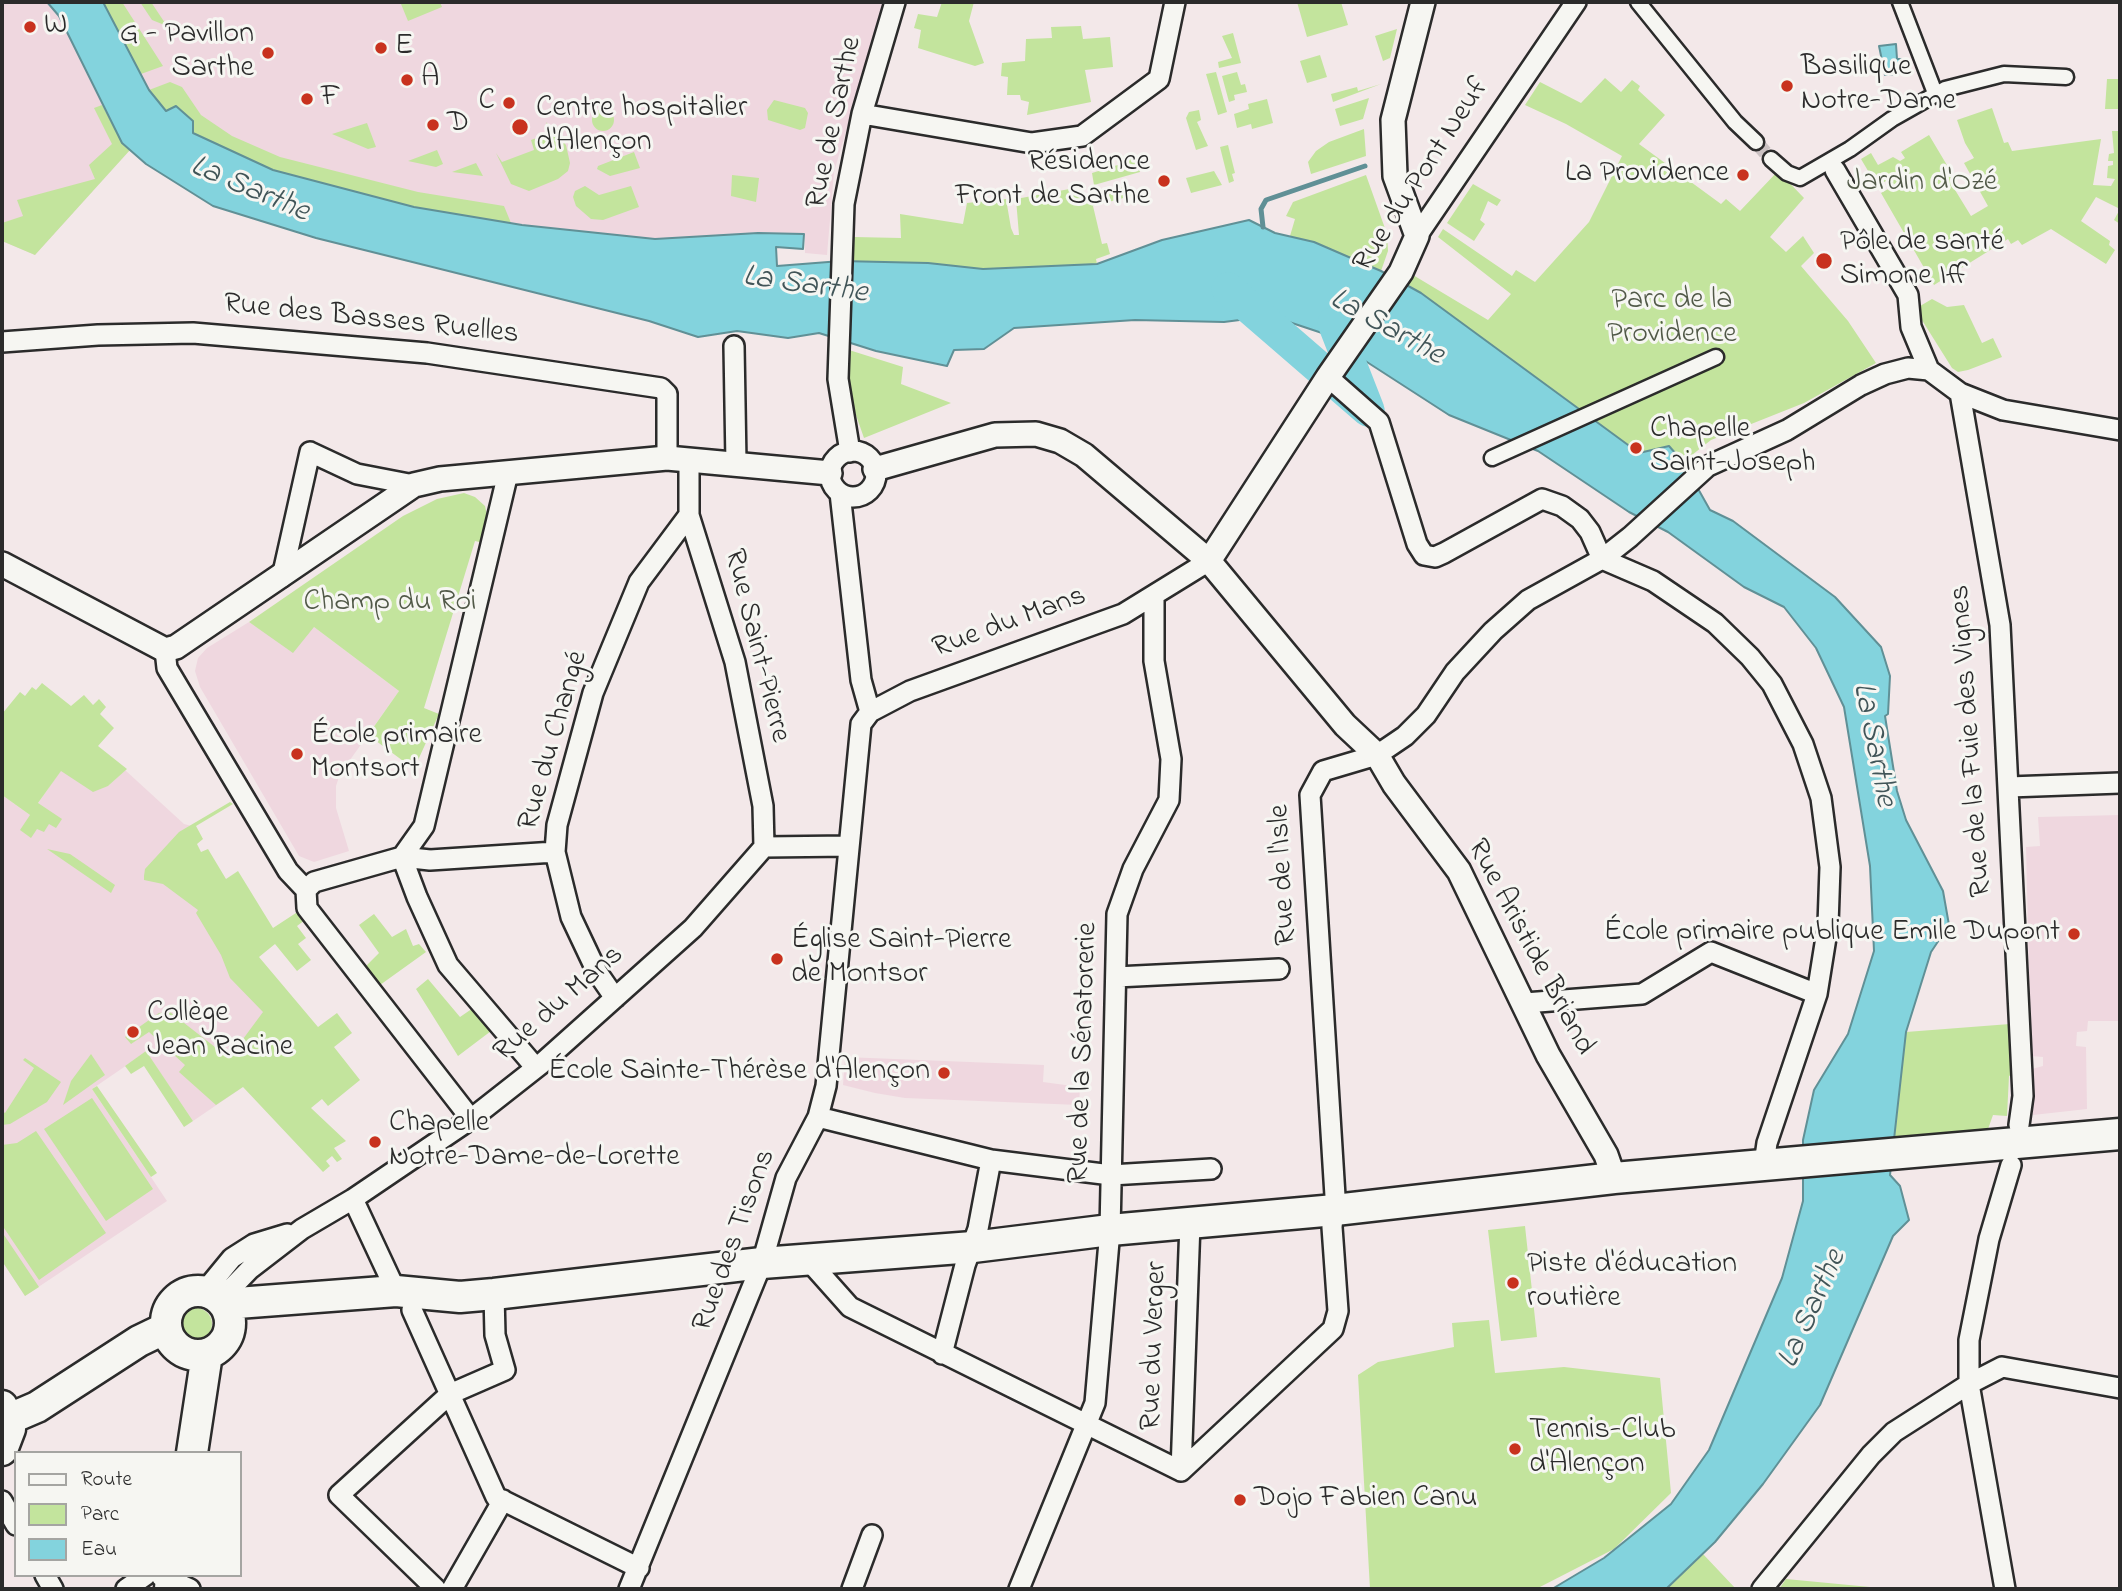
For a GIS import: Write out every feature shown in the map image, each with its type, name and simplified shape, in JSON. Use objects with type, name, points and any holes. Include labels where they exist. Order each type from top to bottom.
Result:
[{"type":"main road","points":[[208,1354],[186,1353],[169,1339],[166,1318],[175,1300],[184,1294],[220,1305],[460,1297],[762,1263],[973,1247],[1110,1230],[1335,1210],[1614,1178],[2120,1133]]},
{"type":"main road","points":[[192,1451],[208,1354],[226,1339],[220,1305]]},
{"type":"main road","points":[[2,1450],[9,1439],[6,1413],[37,1407],[139,1341],[166,1328]]},
{"type":"street","name":"Rue de Sarthe","points":[[850,452],[838,379],[841,258],[847,183],[862,114],[895,2]]},
{"type":"street","points":[[862,114],[1031,143],[1082,136],[1159,79],[1175,2]]},
{"type":"street","points":[[1417,236],[1395,176],[1393,120],[1423,2]]},
{"type":"street","name":"Rue du Pont Neuf","points":[[1209,561],[1328,377],[1401,272],[1417,236],[1576,2]]},
{"type":"street","points":[[1638,2],[1735,122],[1756,142]]},
{"type":"street","points":[[1900,2],[1935,93]]},
{"type":"street","points":[[1771,159],[1787,173],[1800,178],[1832,165],[1878,127],[1935,93],[2004,74],[2066,77]]},
{"type":"street","points":[[1832,165],[1908,295],[1911,327],[1929,370],[1960,393],[2003,410],[2120,430]]},
{"type":"street","name":"Rue des Basses Ruelles","points":[[2,342],[98,335],[206,334],[427,353],[661,388],[667,394],[678,459]]},
{"type":"street","points":[[734,346],[736,463]]},
{"type":"street","points":[[1492,458],[1716,357]]},
{"type":"street","name":"Rue de l'Isle","points":[[1181,1471],[1333,1329],[1338,1311],[1332,1227],[1335,1210],[1310,794],[1323,771],[1377,755],[1405,736],[1426,715],[1455,672],[1493,631],[1528,600],[1602,559],[1708,466],[1787,430],[1873,379],[1908,368],[1929,370]]},
{"type":"street","points":[[1328,377],[1379,422],[1417,544],[1428,557],[1444,553],[1542,499],[1562,506],[1580,519],[1590,532],[1602,559],[1653,581],[1715,623],[1750,657],[1772,684],[1803,744],[1821,798],[1830,867],[1828,925],[1816,994],[1767,1143],[1764,1164]]},
{"type":"street","name":"Rue de la Fuie des Vignes","points":[[1960,393],[2000,625],[2010,786],[2023,1096],[2019,1125]]},
{"type":"street","points":[[875,469],[995,435],[1021,432],[1036,434],[1073,447],[1209,561],[1345,725],[1377,755]]},
{"type":"street","points":[[282,577],[310,452],[357,474],[414,485],[508,473],[678,459],[736,463],[835,483],[853,497],[867,492],[874,482],[875,469],[865,455],[850,452],[836,459],[835,483],[861,680],[870,712]]},
{"type":"street","name":"Rue Saint-Pierre","points":[[678,459],[689,514],[735,662],[763,806],[764,847]]},
{"type":"street","points":[[306,890],[314,882],[402,857],[424,826],[508,473]]},
{"type":"street","points":[[2,564],[165,650],[176,647],[282,577],[414,485]]},
{"type":"street","name":"Rue du Changé","points":[[402,857],[430,860],[555,852],[557,825],[593,693],[639,582],[689,514]]},
{"type":"street","name":"Rue du Mans","points":[[870,712],[910,691],[1101,624],[1154,597],[1209,561]]},
{"type":"street","name":"Rue de la Sénatorerie","points":[[1019,1589],[1096,1403],[1110,1230],[1117,914],[1133,869],[1169,800],[1171,759],[1154,661],[1154,597]]},
{"type":"street","points":[[165,650],[167,668],[173,679],[288,871],[306,890],[307,908],[471,1119]]},
{"type":"street","name":"Rue des Tisons","points":[[629,1589],[762,1263],[786,1178],[818,1117],[827,1086],[858,741],[861,724],[870,712]]},
{"type":"street","name":"Rue Aristide Briand","points":[[1377,755],[1394,784],[1460,870],[1548,1055],[1606,1155],[1614,1178]]},
{"type":"street","points":[[2010,786],[2120,783]]},
{"type":"street","points":[[764,847],[849,846]]},
{"type":"street","name":"Rue du Mans","points":[[220,1305],[250,1269],[302,1229],[353,1199],[471,1119],[536,1068],[693,928],[764,847]]},
{"type":"street","points":[[555,852],[571,917],[597,972],[615,998]]},
{"type":"street","points":[[402,857],[416,897],[448,965],[536,1068]]},
{"type":"street","points":[[1525,1003],[1642,994],[1711,952],[1816,994]]},
{"type":"street","points":[[1116,978],[1279,969]]},
{"type":"street","points":[[818,1117],[991,1160],[1111,1175],[1212,1169]]},
{"type":"street","points":[[943,1354],[965,1265],[973,1247],[991,1160]]},
{"type":"street","points":[[2005,1589],[1969,1384],[1969,1336],[1989,1239],[2011,1165]]},
{"type":"street","points":[[353,1199],[450,1394],[496,1497],[639,1568]]},
{"type":"street","name":"Rue du Verger","points":[[1181,1471],[1190,1223]]},
{"type":"street","points":[[809,1261],[850,1307],[1181,1471]]},
{"type":"street","points":[[436,1589],[339,1495],[450,1394],[505,1370],[495,1335],[494,1294]]},
{"type":"street","points":[[1762,1589],[1871,1455],[1894,1432],[1969,1384],[2002,1367],[2120,1388]]},
{"type":"street","points":[[452,1589],[503,1500]]},
{"type":"street","points":[[2,1501],[14,1522]]},
{"type":"street","points":[[852,1589],[872,1535]]},
{"type":"street","points":[[126,1589],[168,1580]]},
{"type":"shaded area","name":"Centre hospitalier d'Alençon","points":[[2,2],[47,2],[59,16],[94,88],[103,2],[884,2],[834,172],[827,255],[805,253],[805,235],[758,233],[655,239],[522,225],[414,207],[192,133],[122,143],[130,150],[35,255],[2,241]]},
{"type":"shaded area","name":"École primaire Montsort","points":[[249,622],[255,626],[314,627],[399,691],[340,774],[336,786],[336,808],[349,851],[314,862],[299,856],[200,687],[195,671],[198,658],[207,648]]},
{"type":"shaded area","name":"Collège Jean Racine","points":[[61,770],[108,786],[125,770],[184,824],[196,827],[182,835],[204,909],[277,1019],[240,1089],[193,1121],[146,1052],[92,1089],[167,1201],[25,1296],[2,1261],[2,795],[30,815]]},
{"type":"shaded area","name":"École primaire publique Emile Dupont","points":[[2120,815],[2120,1021],[2088,1021],[2087,1031],[2077,1032],[2076,1046],[2086,1047],[2087,1109],[2033,1115],[2032,1069],[2043,1066],[2043,1057],[2031,1056],[2026,847],[2040,846],[2038,817]]},
{"type":"shaded area","name":"École Sainte-Thérèse d'Alençon","points":[[845,1057],[1044,1065],[1043,1082],[1080,1087],[1079,1105],[905,1098],[875,1093],[843,1085]]},
{"type":"green space","points":[[103,2],[122,2],[163,66],[141,74]]},
{"type":"green space","points":[[140,2],[151,2],[167,26],[152,20]]},
{"type":"green space","points":[[440,2],[442,7],[408,21],[401,4]]},
{"type":"green space","points":[[942,2],[974,2],[969,21],[984,63],[975,66],[918,48],[921,30],[914,28],[918,14],[937,17]]},
{"type":"green space","points":[[1297,2],[1341,2],[1348,25],[1307,37]]},
{"type":"green space","points":[[1081,26],[1083,39],[1110,37],[1113,67],[1085,70],[1091,102],[1027,115],[1029,102],[1021,100],[1020,95],[1007,95],[1008,77],[1001,76],[1002,63],[1025,61],[1026,39],[1052,38],[1051,27]]},
{"type":"green space","points":[[1397,29],[1390,58],[1383,61],[1375,36]]},
{"type":"green space","points":[[1233,33],[1241,63],[1219,68],[1218,62],[1232,58],[1222,36]]},
{"type":"green space","points":[[1320,55],[1327,77],[1307,83],[1300,61]]},
{"type":"green space","points":[[1216,72],[1227,112],[1218,115],[1206,74]]},
{"type":"green space","points":[[1237,72],[1241,85],[1245,84],[1247,92],[1234,95],[1235,100],[1229,102],[1222,76]]},
{"type":"green space","name":"Parc de la Providence","points":[[1605,78],[1621,92],[1632,80],[1640,86],[1638,90],[1665,115],[1639,144],[1721,204],[1726,199],[1740,211],[1778,171],[1804,198],[1770,237],[1786,252],[1803,236],[1814,253],[1801,266],[1848,321],[1876,363],[1804,403],[1711,440],[1683,462],[1669,446],[1639,453],[1407,284],[1413,275],[1488,320],[1511,294],[1438,237],[1443,229],[1512,276],[1516,270],[1535,282],[1589,222],[1622,156],[1566,124],[1525,105],[1540,82],[1581,103]]},
{"type":"green space","points":[[2107,79],[2120,79],[2120,109],[2105,109]]},
{"type":"green space","points":[[170,82],[182,87],[201,115],[232,136],[280,157],[418,192],[504,206],[511,223],[414,207],[273,170],[192,133],[166,112],[149,90]]},
{"type":"green space","points":[[1381,84],[1333,102],[1331,94],[1357,87],[1358,91]]},
{"type":"green space","points":[[1369,98],[1363,119],[1340,126],[1335,109]]},
{"type":"green space","points":[[1267,99],[1273,123],[1252,129],[1251,124],[1237,128],[1234,114],[1249,109],[1248,104]]},
{"type":"green space","points":[[774,100],[805,108],[808,113],[805,128],[800,130],[768,120],[767,110]]},
{"type":"green space","points":[[102,105],[122,143],[130,150],[35,255],[2,241],[2,223],[23,216],[17,200],[95,179],[89,165],[112,144],[94,108]]},
{"type":"green space","name":"Jardin d'Ozé","points":[[1992,108],[2004,143],[2008,142],[2012,151],[2101,139],[2093,185],[2111,186],[2115,179],[2107,178],[2108,166],[2113,165],[2113,161],[2108,161],[2109,154],[2114,153],[2112,131],[2120,131],[2120,209],[2096,197],[2081,221],[2110,241],[2109,245],[2115,250],[2106,264],[2051,229],[2022,245],[2018,240],[2011,244],[2008,239],[1934,285],[1881,193],[1890,188],[1886,181],[1877,186],[1861,159],[1871,153],[1878,165],[1893,157],[1900,161],[1905,158],[1901,152],[1929,135],[1957,182],[1952,185],[1971,216],[1988,206],[1964,163],[1974,158],[1957,120]]},
{"type":"green space","points":[[603,109],[611,112],[614,120],[611,128],[603,131],[595,128],[592,120],[595,112]]},
{"type":"green space","points":[[1199,110],[1201,120],[1197,122],[1208,146],[1196,150],[1186,118],[1189,112]]},
{"type":"green space","points":[[546,122],[566,145],[570,163],[568,171],[558,179],[529,191],[511,184],[496,153],[502,162],[534,150],[531,140],[550,133]]},
{"type":"green space","points":[[367,123],[376,147],[368,149],[332,134]]},
{"type":"green space","points":[[1364,129],[1366,156],[1311,174],[1308,162],[1316,151],[1329,142]]},
{"type":"green space","points":[[1228,145],[1235,173],[1232,174],[1234,181],[1229,183],[1220,147]]},
{"type":"green space","points":[[437,150],[443,164],[436,167],[408,161]]},
{"type":"green space","points":[[634,152],[640,168],[610,176],[597,169],[598,166]]},
{"type":"green space","points":[[1135,153],[1140,172],[1094,185],[1092,173],[1121,164],[1119,158]]},
{"type":"green space","points":[[476,163],[483,176],[452,172]]},
{"type":"green space","points":[[1214,171],[1222,185],[1191,193],[1186,178]]},
{"type":"green space","points":[[732,175],[759,178],[756,202],[731,196]]},
{"type":"green space","points":[[1366,175],[1387,234],[1388,251],[1381,271],[1314,242],[1290,236],[1295,219],[1286,216],[1293,202]]},
{"type":"green space","points":[[1473,184],[1501,200],[1497,206],[1488,201],[1480,220],[1485,224],[1474,241],[1447,223]]},
{"type":"green space","points":[[585,186],[599,195],[631,186],[639,207],[603,220],[591,219],[576,206],[573,197],[575,191]]},
{"type":"green space","points":[[1128,186],[1131,196],[1093,206],[1102,244],[1107,243],[1110,254],[1096,259],[1097,264],[983,269],[928,263],[854,262],[854,237],[901,238],[900,214],[963,224],[967,203],[1006,199],[1011,228],[1014,235],[1019,235],[1016,199],[1080,187],[1083,198]]},
{"type":"green space","points":[[2120,209],[2120,224],[2114,220]]},
{"type":"green space","points":[[1932,299],[1947,307],[1964,305],[1982,343],[1993,338],[2002,357],[1968,370],[1958,372],[1952,368],[1915,309]]},
{"type":"green space","points":[[849,350],[903,367],[901,384],[951,403],[864,438],[850,398]]},
{"type":"green space","name":"Champ du Roi","points":[[464,493],[475,497],[485,506],[489,524],[488,544],[475,541],[424,708],[439,714],[414,769],[368,735],[399,691],[314,627],[293,653],[249,622],[403,516],[437,499]]},
{"type":"green space","points":[[42,683],[71,706],[84,695],[93,705],[99,699],[106,707],[100,714],[114,728],[98,746],[127,769],[108,786],[93,792],[61,771],[38,803],[62,819],[56,828],[49,824],[44,832],[37,829],[31,838],[20,830],[30,815],[2,795],[2,714],[20,692],[25,696],[32,687],[36,690]]},
{"type":"green space","points":[[230,802],[233,804],[196,826],[203,839],[197,844],[201,852],[208,849],[226,879],[238,871],[273,928],[299,911],[305,920],[297,926],[306,938],[298,944],[311,960],[297,971],[275,944],[259,957],[318,1027],[337,1013],[352,1033],[334,1047],[360,1080],[328,1106],[322,1099],[311,1108],[346,1141],[334,1148],[342,1159],[337,1162],[332,1156],[326,1161],[330,1166],[323,1172],[243,1087],[216,1105],[179,1072],[185,1065],[149,1032],[131,1044],[125,1037],[159,1013],[170,1012],[229,1058],[263,1012],[230,978],[221,955],[196,913],[198,910],[163,884],[144,880],[145,869],[179,832]]},
{"type":"green space","points":[[47,849],[70,854],[115,885],[111,893]]},
{"type":"green space","points":[[374,914],[392,937],[406,929],[413,946],[419,944],[426,952],[380,985],[365,967],[379,953],[359,925]]},
{"type":"green space","points":[[428,979],[460,1017],[476,1006],[495,1028],[458,1056],[416,989]]},
{"type":"green space","points":[[2010,1024],[2013,1075],[2009,1076],[2007,1116],[1993,1115],[1988,1129],[1892,1139],[1906,1032]]},
{"type":"green space","points":[[146,1051],[193,1121],[184,1127],[144,1066],[131,1074],[125,1066]]},
{"type":"green space","points":[[91,1054],[105,1075],[63,1105],[71,1081]]},
{"type":"green space","points":[[25,1058],[61,1082],[47,1102],[10,1124],[2,1125],[2,1111],[5,1113],[34,1068],[23,1060]]},
{"type":"green space","points":[[97,1086],[157,1173],[151,1177],[92,1089]]},
{"type":"green space","points":[[92,1098],[153,1189],[106,1221],[44,1129]]},
{"type":"green space","points":[[36,1131],[106,1233],[39,1280],[2,1225],[2,1145],[17,1143]]},
{"type":"green space","name":"Piste d'éducation routière","points":[[1525,1226],[1537,1337],[1501,1341],[1488,1230]]},
{"type":"green space","points":[[2,1232],[39,1287],[25,1296],[2,1261]]},
{"type":"green space","points":[[196,1308],[207,1313],[212,1324],[207,1335],[196,1340],[185,1335],[180,1324],[185,1313]]},
{"type":"green space","name":"Tennis-Club d'Alençon","points":[[1489,1320],[1495,1373],[1564,1367],[1660,1378],[1671,1493],[1614,1549],[1536,1589],[1370,1589],[1358,1375],[1378,1362],[1454,1347],[1452,1323]]},
{"type":"green space","points":[[1703,1554],[1736,1589],[1666,1589]]},
{"type":"green space","points":[[1786,1579],[1870,1587],[1889,1589],[1779,1589]]},
{"type":"water","points":[[47,2],[103,2],[149,90],[166,111],[176,106],[193,121],[193,133],[273,170],[414,207],[522,225],[655,239],[758,233],[804,234],[803,249],[776,247],[777,266],[841,261],[928,263],[983,269],[1097,264],[1162,240],[1249,220],[1275,233],[1314,242],[1381,271],[1421,293],[1639,453],[1669,446],[1683,462],[1710,510],[1733,521],[1835,597],[1881,647],[1890,676],[1888,714],[1885,716],[1897,791],[1906,820],[1943,891],[1949,925],[1931,952],[1906,1032],[1890,1175],[1900,1186],[1909,1220],[1893,1236],[1820,1405],[1763,1484],[1715,1542],[1666,1589],[1552,1589],[1604,1558],[1671,1504],[1709,1450],[1782,1278],[1803,1201],[1803,1140],[1814,1090],[1848,1034],[1874,951],[1870,866],[1844,707],[1816,648],[1784,607],[1744,587],[1668,532],[1629,512],[1538,451],[1449,415],[1322,333],[1271,316],[1224,322],[1135,320],[1014,328],[984,349],[954,350],[947,366],[876,351],[819,333],[788,338],[737,331],[698,337],[649,321],[316,238],[213,206],[146,164],[122,143],[59,16]]},
{"type":"water","points":[[1896,44],[1897,59],[1907,59],[1908,73],[1885,75],[1879,46]]},
{"type":"waterway","points":[[1263,227],[1261,209],[1266,200],[1365,166]]},
{"type":"waterway","name":"La Sarthe","points":[[1228,289],[1368,410],[1334,323]]},
{"type":"tunnel","points":[[1756,142],[1771,159]]},
{"type":"place","name":"W","points":[[30,27]]},
{"type":"place","name":"E","points":[[381,48]]},
{"type":"place","name":"G - Pavillon Sarthe","points":[[268,53]]},
{"type":"place","name":"A","points":[[407,80]]},
{"type":"place","name":"Basilique Notre-Dame","points":[[1787,86]]},
{"type":"place","name":"F","points":[[307,99]]},
{"type":"place","name":"C","points":[[509,103]]},
{"type":"place","name":"D","points":[[433,125]]},
{"type":"place","name":"Centre hospitalier d'Alençon","points":[[520,127]]},
{"type":"place","name":"La Providence","points":[[1743,175]]},
{"type":"place","name":"Résidence Front de Sarthe","points":[[1164,181]]},
{"type":"place","name":"Pôle de santé Simone Iff","points":[[1824,261]]},
{"type":"place","name":"Chapelle Saint-Joseph","points":[[1636,448]]},
{"type":"place","name":"École primaire Montsort","points":[[297,754]]},
{"type":"place","name":"École primaire publique Emile Dupont","points":[[2074,934]]},
{"type":"place","name":"Église Saint-Pierre de Montsor","points":[[777,959]]},
{"type":"place","name":"Collège Jean Racine","points":[[133,1032]]},
{"type":"place","name":"École Sainte-Thérèse d'Alençon","points":[[944,1073]]},
{"type":"place","name":"Chapelle Notre-Dame-de-Lorette","points":[[375,1142]]},
{"type":"place","name":"Piste d'éducation routière","points":[[1513,1283]]},
{"type":"place","name":"Tennis-Club d'Alençon","points":[[1515,1449]]},
{"type":"place","name":"Dojo Fabien Canu","points":[[1240,1500]]}]
